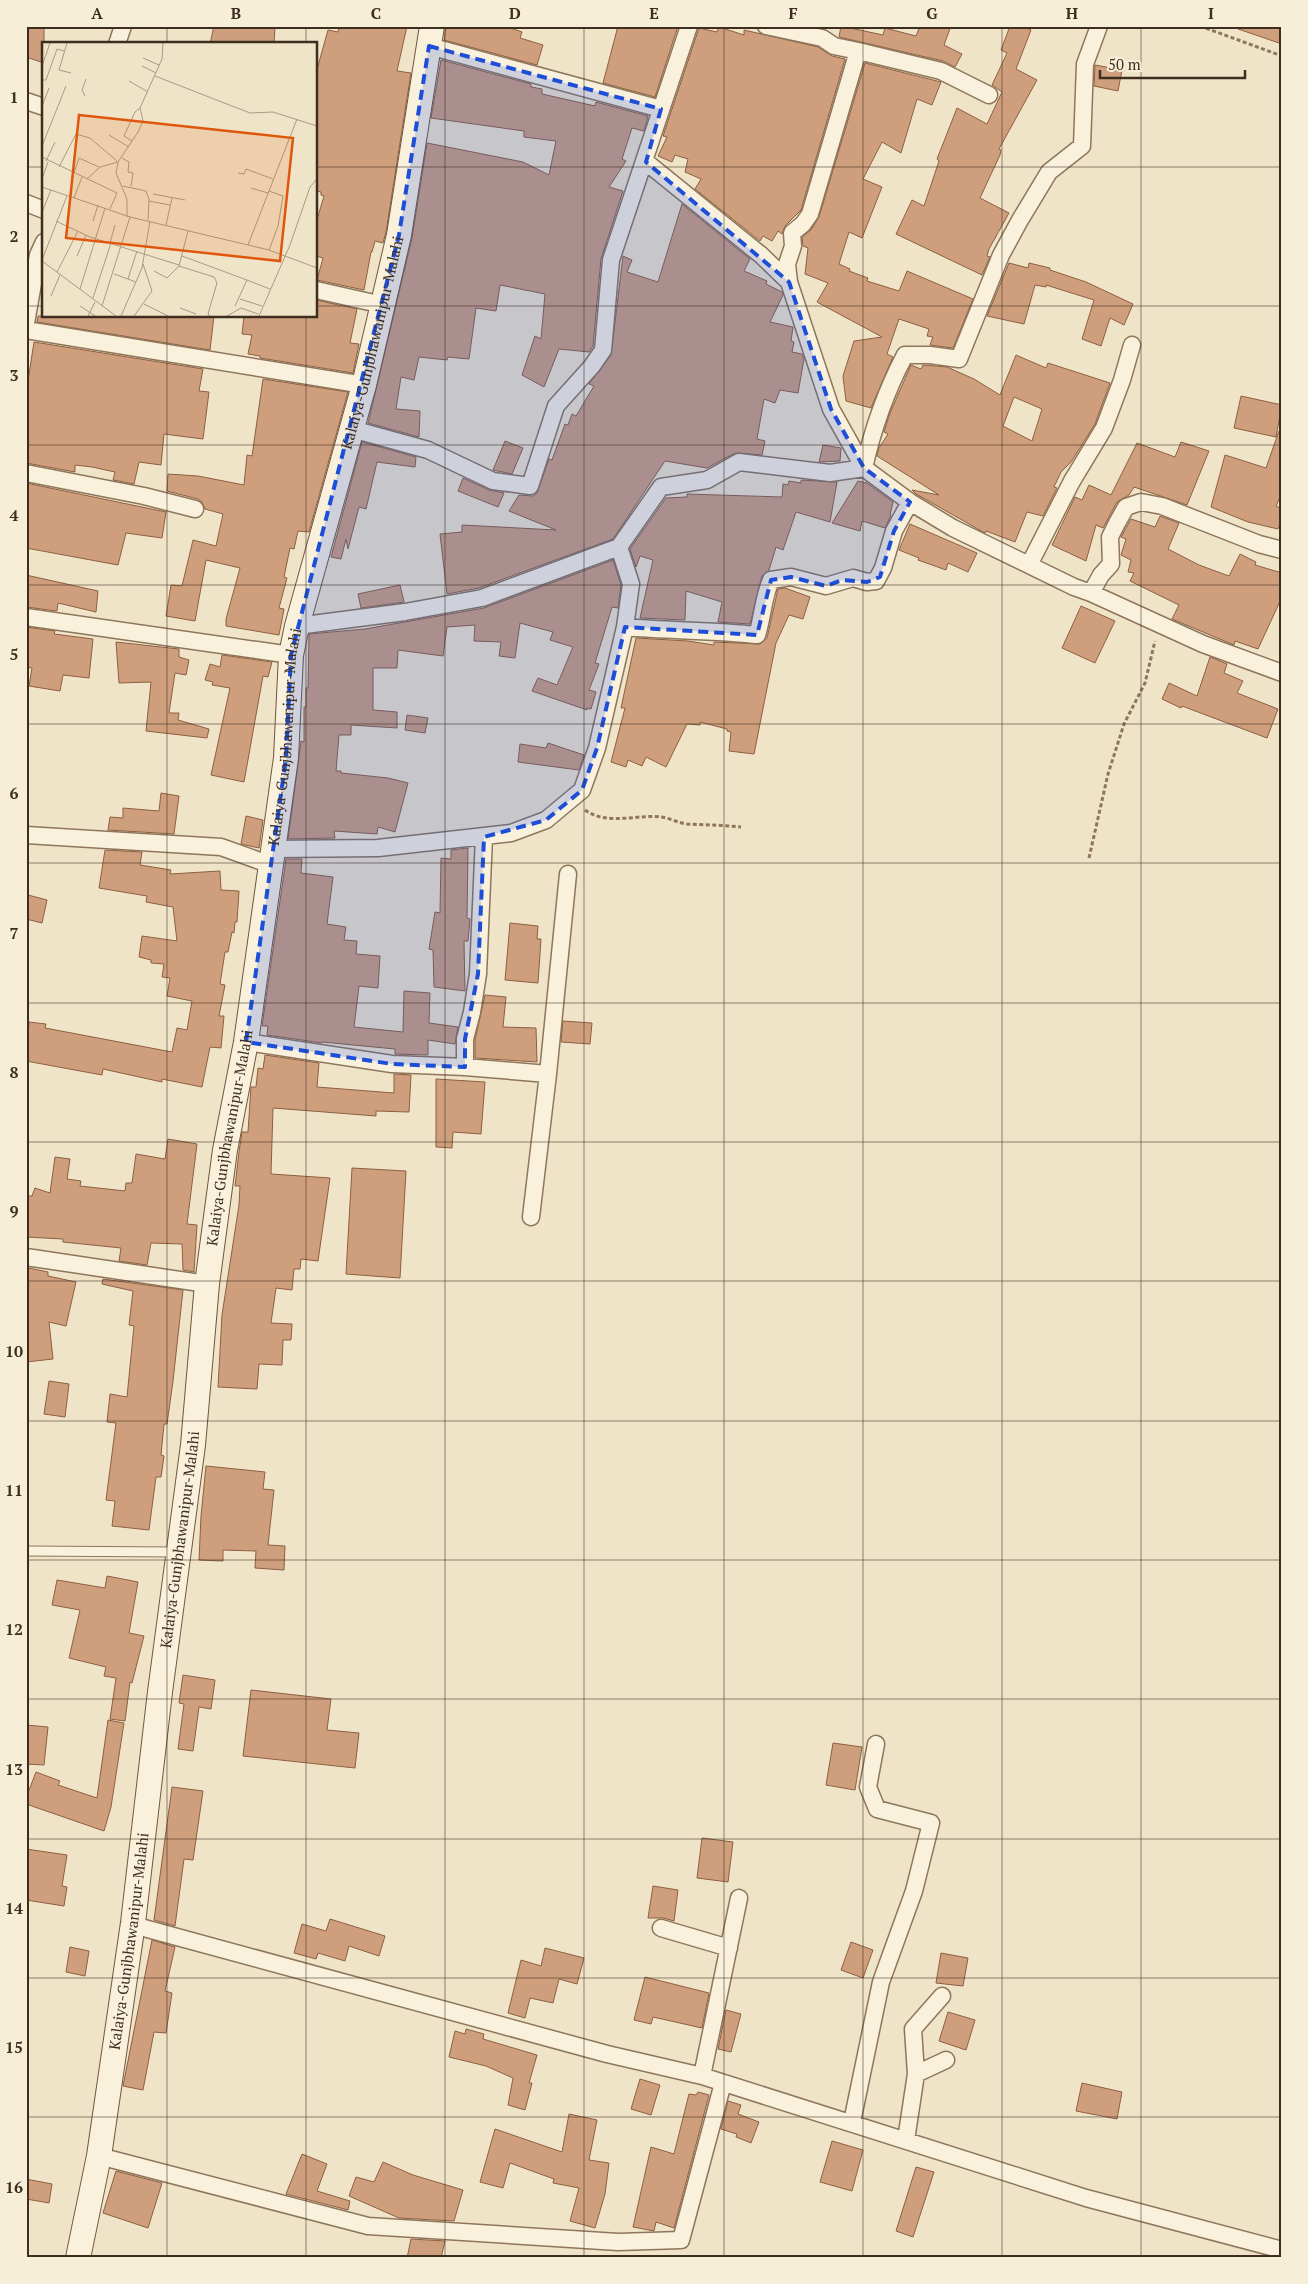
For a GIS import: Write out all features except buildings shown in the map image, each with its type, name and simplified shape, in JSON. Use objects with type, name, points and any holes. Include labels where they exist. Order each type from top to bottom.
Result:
[{"type":"street","points":[[118,42],[123,26]]},
{"type":"street","points":[[352,430],[428,450],[493,481],[530,486],[556,406],[604,350],[611,260],[646,162],[661,109],[689,26]]},
{"type":"street","points":[[766,26],[822,38],[834,46],[940,71],[989,95]]},
{"type":"street","points":[[864,468],[871,434],[892,380],[906,355],[930,354],[959,359],[1001,255],[1020,220],[1049,172],[1082,146],[1085,64],[1099,26]]},
{"type":"street","points":[[430,36],[661,109]]},
{"type":"street","name":"Kalaiya-Gunjbhawanipur-Malahi","points":[[78,2258],[99,2156],[133,1925],[193,1445],[208,1284],[225,1150],[246,1042],[286,758],[291,655],[297,626],[364,385],[399,235],[430,36]]},
{"type":"street","points":[[858,51],[810,214],[803,224],[792,233],[793,246],[787,264],[789,282],[831,409],[864,468],[910,502],[952,528],[1074,587],[1203,644],[1282,673]]},
{"type":"street","points":[[26,101],[42,106]]},
{"type":"street","points":[[646,162],[761,255],[789,282]]},
{"type":"street","points":[[26,203],[42,209]]},
{"type":"street","points":[[26,323],[38,255],[42,246]]},
{"type":"street","points":[[318,290],[383,304]]},
{"type":"street","points":[[26,330],[364,385]]},
{"type":"street","points":[[1029,565],[1072,481],[1104,428],[1122,380],[1132,344]]},
{"type":"street","points":[[297,626],[406,612],[482,598],[619,547],[661,487],[707,480],[739,462],[830,473],[864,468]]},
{"type":"street","points":[[26,473],[144,496],[195,509]]},
{"type":"street","points":[[625,628],[757,635],[762,617],[764,596],[772,580],[791,577],[826,586],[853,578],[867,582],[876,581],[883,568],[894,531],[910,502]]},
{"type":"street","points":[[1091,593],[1101,575],[1111,564],[1110,537],[1116,523],[1126,507],[1141,502],[1162,506],[1259,544],[1282,550]]},
{"type":"street","points":[[26,835],[221,847],[272,857],[484,837],[511,833],[546,820],[582,790],[597,748],[625,628],[631,584],[619,547]]},
{"type":"street","points":[[26,617],[291,655]]},
{"type":"street","points":[[465,1067],[465,1039],[472,1012],[478,974],[484,837]]},
{"type":"street","points":[[531,1217],[548,1074],[568,874]]},
{"type":"street","points":[[246,1042],[392,1064],[465,1067],[548,1074]]},
{"type":"street","points":[[26,1257],[208,1284]]},
{"type":"street","points":[[852,2122],[882,1982],[914,1891],[931,1823],[877,1808],[868,1787],[876,1744]]},
{"type":"street","points":[[702,2076],[739,1898]]},
{"type":"street","points":[[133,1925],[607,2054],[702,2076],[852,2122],[1086,2198],[1282,2250]]},
{"type":"street","points":[[661,1928],[729,1948]]},
{"type":"street","points":[[906,2140],[916,2074],[913,2029],[942,1996]]},
{"type":"street","points":[[916,2074],[946,2060]]},
{"type":"street","points":[[99,2156],[368,2226],[618,2242],[681,2240],[723,2083]]},
{"type":"lane","points":[[26,1550],[179,1552]]},
{"type":"path","points":[[1200,26],[1282,56]]},
{"type":"path","points":[[1089,858],[1108,774],[1124,724],[1145,683],[1153,646],[1163,625]]},
{"type":"path","points":[[571,800],[591,815],[621,819],[661,817],[685,824],[716,824],[741,827]]},
{"type":"highlighted area","points":[[429,46],[661,109],[646,162],[789,282],[831,409],[864,468],[910,502],[894,531],[880,577],[867,582],[842,580],[826,586],[791,577],[771,580],[757,635],[625,627],[597,748],[582,790],[546,820],[484,837],[478,974],[465,1039],[465,1067],[392,1064],[246,1042],[286,758],[291,655],[399,235]]}]
